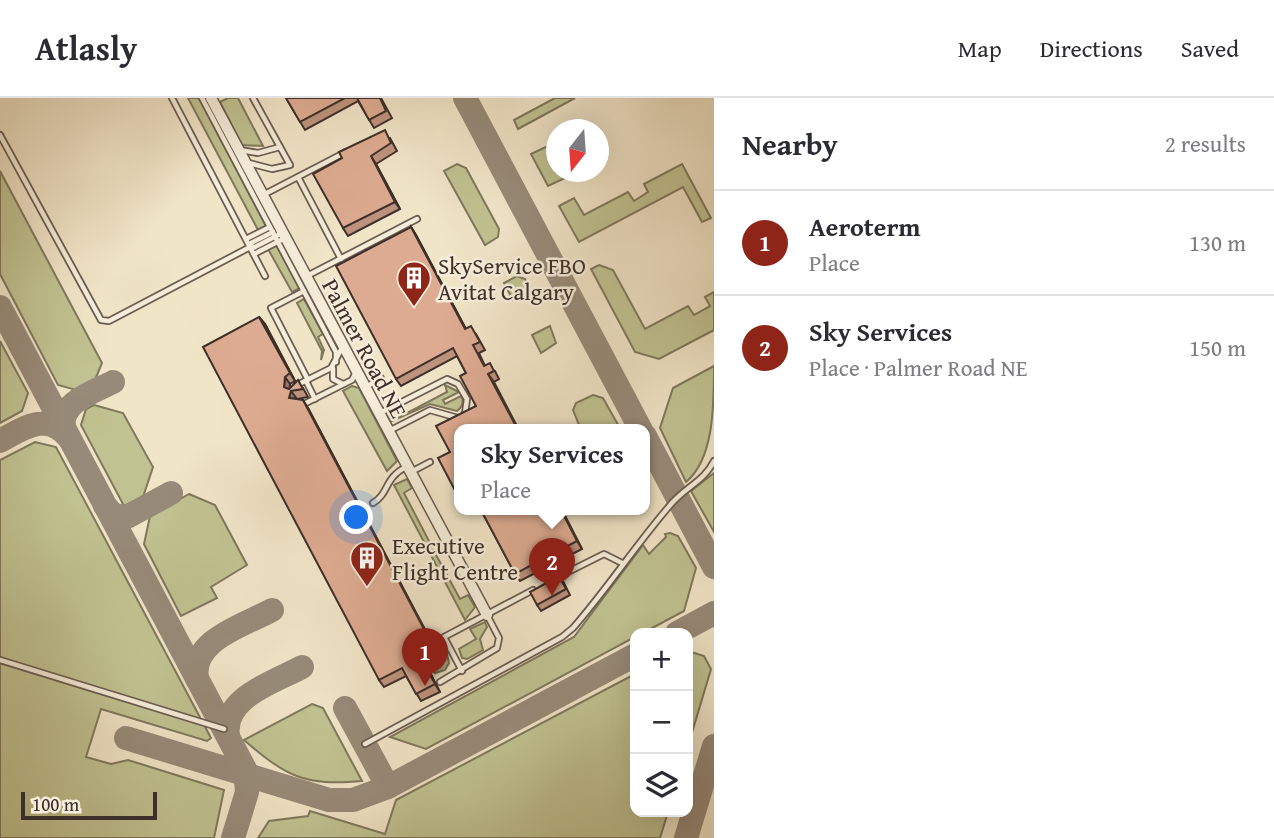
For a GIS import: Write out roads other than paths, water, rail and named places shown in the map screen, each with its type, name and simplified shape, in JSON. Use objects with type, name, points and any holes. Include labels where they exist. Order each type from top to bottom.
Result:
[{"type":"street","name":"Palmer Road NE","points":[[211,98],[263,195],[277,232],[306,277],[308,290],[342,344],[487,615]]},
{"type":"lane","points":[[172,98],[252,246],[265,276]]},
{"type":"lane","points":[[202,98],[308,290],[336,352],[333,379],[345,384]]},
{"type":"lane","points":[[244,161],[272,169],[289,165],[253,98]]},
{"type":"lane","points":[[0,135],[101,320],[110,321],[277,232]]},
{"type":"lane","points":[[263,195],[358,146]]},
{"type":"lane","points":[[238,149],[258,152],[280,147]]},
{"type":"lane","points":[[298,177],[341,258]]},
{"type":"lane","points":[[306,277],[417,219]]},
{"type":"lane","points":[[252,246],[277,232]]},
{"type":"lane","points":[[308,290],[271,308],[315,399]]},
{"type":"lane","points":[[293,391],[335,363],[342,344]]},
{"type":"lane","points":[[299,403],[303,405],[345,384],[354,378],[356,370]]},
{"type":"lane","points":[[365,387],[381,378]]},
{"type":"lane","points":[[379,414],[443,379],[458,384],[467,399],[467,408],[461,417],[453,418],[430,410],[388,431]]},
{"type":"lane","points":[[365,744],[562,637],[580,621],[622,563],[681,492],[703,477],[714,461]]},
{"type":"lane","points":[[373,503],[381,498],[390,477],[430,462]]},
{"type":"lane","points":[[554,580],[604,554],[622,563]]},
{"type":"lane","points":[[462,671],[444,637],[542,586]]},
{"type":"lane","points":[[440,682],[462,671],[498,645],[499,638],[487,615]]},
{"type":"lane","points":[[0,660],[224,729]]},
{"type":"place","name":"SkyService FBO Avitat Calgary","points":[[414,308]]},
{"type":"place","name":"Executive Flight Centre","points":[[367,588]]},
{"type":"place","name":"Sky Services","points":[[552,596]]},
{"type":"place","name":"Aeroterm","points":[[425,686]]}]
